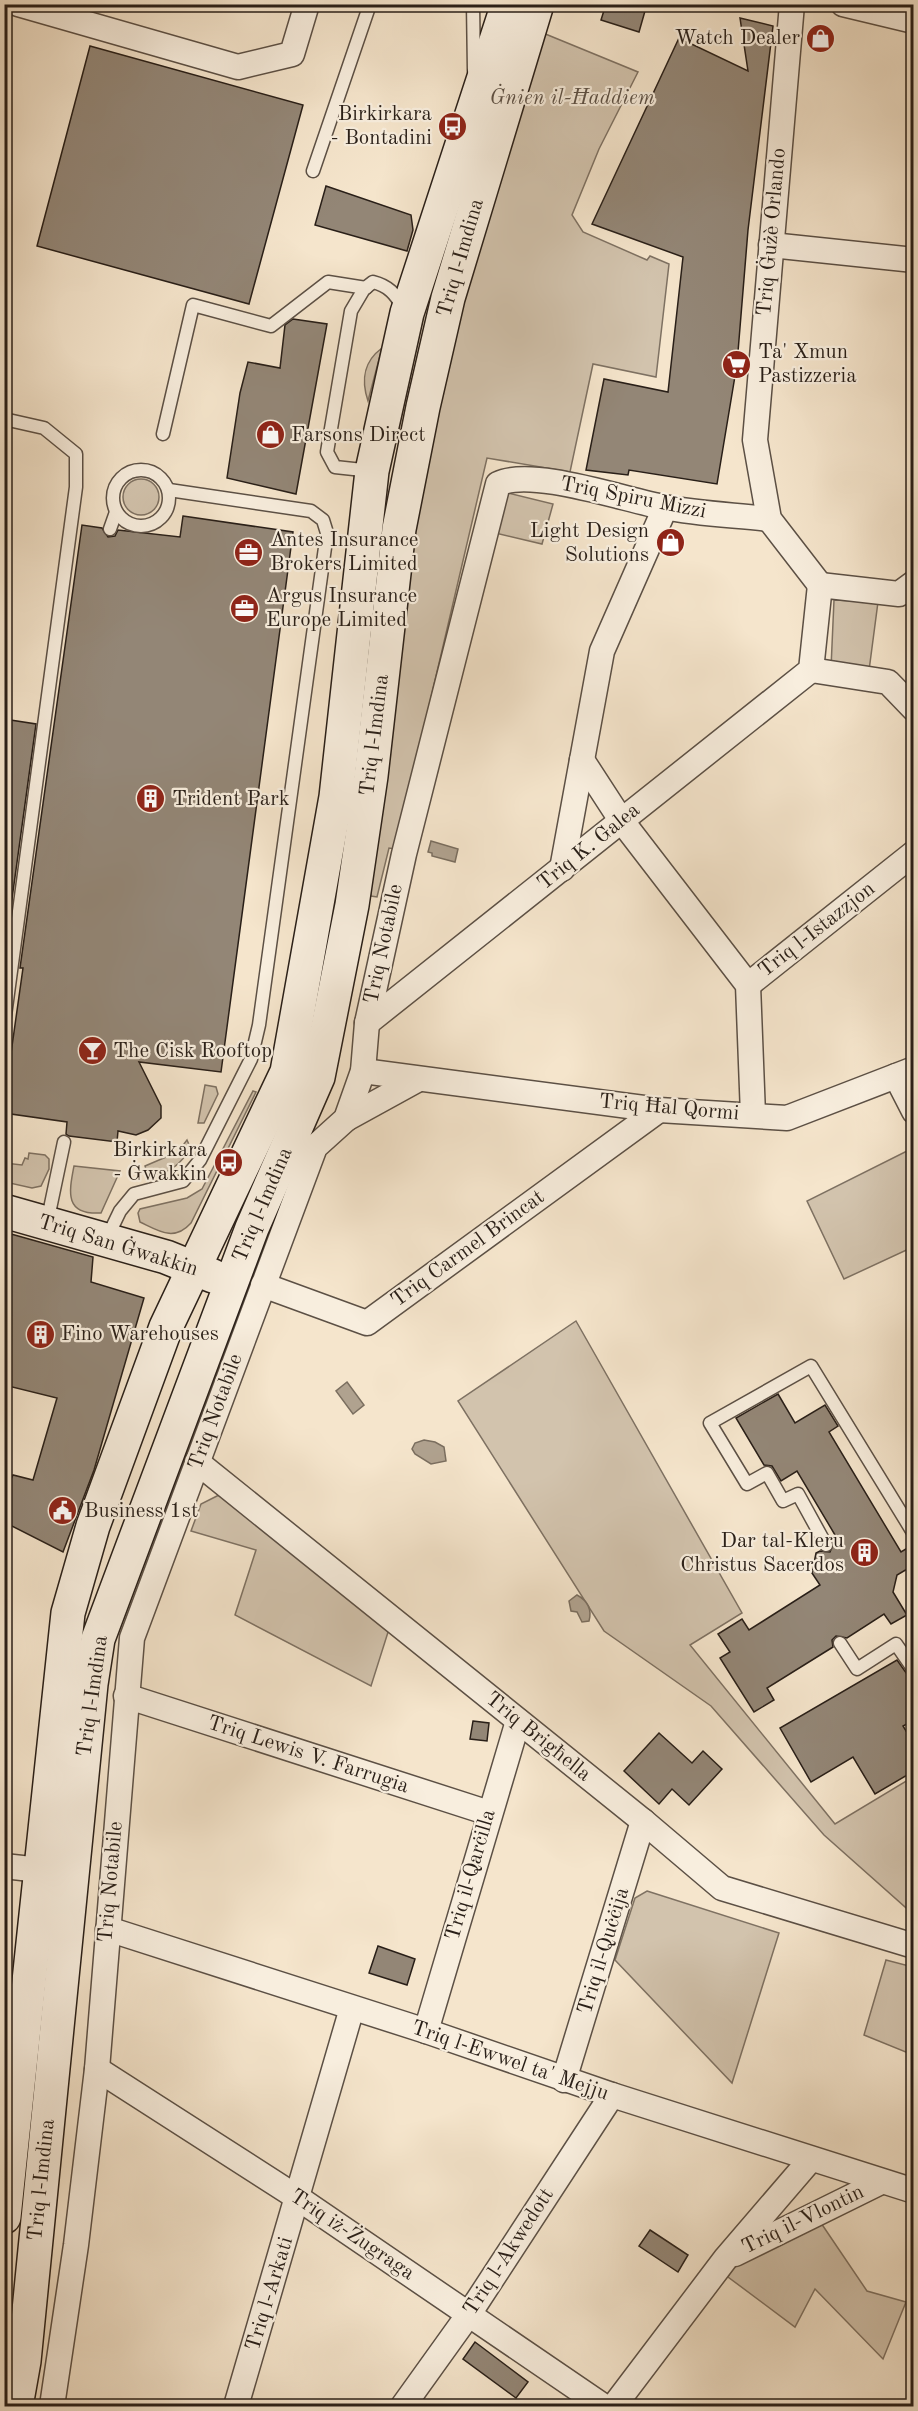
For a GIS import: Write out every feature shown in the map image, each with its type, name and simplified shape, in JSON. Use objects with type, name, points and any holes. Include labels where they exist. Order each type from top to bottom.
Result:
[{"type":"main road","name":"Triq l-Imdina","points":[[4,2217],[68,1613],[93,1526],[166,1327],[287,1072],[336,796],[372,471],[407,313],[508,4]]},
{"type":"main road","name":"Triq l-Imdina","points":[[16,2406],[24,2361],[91,1684],[98,1639],[252,1228],[318,1077],[352,905],[371,776],[399,529],[423,407],[451,287],[537,4]]},
{"type":"main road","name":"Triq San Ġwakkin","points":[[4,1211],[194,1266],[230,1285]]},
{"type":"street","points":[[18,4],[238,67],[292,54],[307,4]]},
{"type":"street","points":[[843,4],[914,21]]},
{"type":"street","name":"Triq Ġużè Orlando","points":[[790,5],[755,440],[769,519],[820,585]]},
{"type":"street","points":[[771,245],[914,260]]},
{"type":"street","name":"Triq Spiru Mizzi","points":[[498,484],[517,479],[545,481],[665,508],[769,519]]},
{"type":"street","name":"Triq Notabile","points":[[52,2406],[76,2245],[97,2069],[132,1638],[315,1147],[346,1119],[363,1071],[367,1023],[426,757],[498,484]]},
{"type":"street","points":[[562,869],[602,651],[665,508]]},
{"type":"street","points":[[914,583],[899,594],[820,585],[811,670],[888,682],[914,709]]},
{"type":"street","name":"Triq K. Galea","points":[[367,1023],[811,670]]},
{"type":"street","points":[[582,760],[621,820],[748,985],[753,1115]]},
{"type":"street","name":"Triq l-Istazzjon","points":[[748,985],[914,853]]},
{"type":"street","name":"Triq Ħal Qormi","points":[[363,1071],[417,1080],[658,1110],[787,1118],[905,1073]]},
{"type":"street","points":[[905,1073],[914,1111]]},
{"type":"street","points":[[346,1119],[417,1080]]},
{"type":"street","name":"Triq Carmel Brincat","points":[[263,1284],[367,1323],[658,1110]]},
{"type":"street","name":"Triq Brigħella","points":[[197,1462],[643,1821],[722,1888],[914,1946]]},
{"type":"street","name":"Triq Lewis V. Farrugia","points":[[126,1696],[489,1813]]},
{"type":"street","name":"Triq il-Qarċilla","points":[[426,2031],[518,1721]]},
{"type":"street","name":"Triq il-Quċċija","points":[[564,2080],[643,1821]]},
{"type":"street","points":[[4,1866],[40,1870]]},
{"type":"street","name":"Triq l-Ewwel ta' Mejju","points":[[108,1929],[426,2031],[612,2096],[914,2191]]},
{"type":"street","name":"Triq l-Arkati","points":[[236,2406],[352,2008]]},
{"type":"street","name":"Triq iż-Żugraga","points":[[97,2069],[298,2198],[603,2406]]},
{"type":"street","name":"Triq l-Akwedott","points":[[403,2406],[469,2314],[612,2096]]},
{"type":"street","name":"Triq il-Vlontin","points":[[614,2406],[726,2258],[811,2159]]},
{"type":"street","name":"Triq il-Vlontin","points":[[726,2258],[881,2182]]},
{"type":"lane","points":[[313,171],[370,4]]},
{"type":"lane","points":[[469,6],[475,100]]},
{"type":"lane","points":[[164,434],[193,305],[271,326],[328,282],[366,288]]},
{"type":"lane","points":[[372,471],[335,467],[327,452],[351,311],[366,288],[373,282],[384,285],[395,293],[407,313]]},
{"type":"lane","points":[[4,419],[44,428],[76,454],[76,487],[4,1023]]},
{"type":"lane","points":[[110,529],[116,512],[113,495],[116,485],[130,472],[149,471],[158,475],[169,490],[170,501],[162,517],[147,526],[138,529],[116,512]]},
{"type":"lane","points":[[107,1239],[120,1211],[134,1194],[183,1181],[200,1160],[251,1059],[259,1025],[327,533],[323,520],[311,512],[169,490]]},
{"type":"lane","points":[[47,1225],[64,1142]]},
{"type":"lane","points":[[826,1545],[798,1494],[783,1501],[767,1473],[747,1484],[710,1423],[811,1366],[914,1534]]},
{"type":"lane","points":[[840,1643],[857,1669],[896,1644],[914,1670]]},
{"type":"green space","name":"Ġnien il-Ħaddiem","points":[[543,33],[638,72],[599,149],[572,215],[583,232],[647,260],[650,256],[669,264],[656,377],[593,364],[570,472],[487,458],[397,843],[395,849],[389,848],[377,897],[371,896],[370,874],[413,534],[461,300]]},
{"type":"green space","points":[[382,348],[368,401],[365,372],[371,359]]},
{"type":"green space","points":[[141,479],[154,484],[159,497],[154,510],[141,515],[128,510],[123,497],[128,484]]},
{"type":"green space","points":[[504,492],[553,504],[542,544],[491,532]]},
{"type":"green space","points":[[834,600],[878,602],[868,678],[831,668]]},
{"type":"green space","points":[[205,1085],[216,1087],[218,1094],[204,1123],[198,1123]]},
{"type":"green space","points":[[253,1091],[256,1092],[191,1223],[179,1232],[166,1233],[140,1222],[138,1213],[140,1209],[187,1198],[202,1189]]},
{"type":"green space","points":[[187,1140],[190,1147],[178,1164],[161,1173],[147,1173],[145,1166],[173,1154],[174,1157]]},
{"type":"green space","points":[[913,1148],[913,1247],[844,1279],[807,1201]]},
{"type":"green space","points":[[29,1153],[45,1155],[49,1159],[49,1169],[41,1186],[32,1188],[5,1182],[5,1163],[22,1165],[25,1158],[28,1159]]},
{"type":"green space","points":[[74,1166],[120,1171],[101,1213],[89,1213],[75,1206],[71,1193]]},
{"type":"green space","points":[[576,1321],[742,1613],[690,1645],[835,1824],[913,1777],[913,1914],[824,1835],[711,1706],[604,1631],[458,1401]]},
{"type":"green space","points":[[219,1495],[389,1629],[371,1686],[235,1615],[256,1550],[191,1531],[201,1504]]},
{"type":"green space","points":[[647,1891],[779,1933],[732,2083],[615,1960],[635,1898]]},
{"type":"green space","points":[[886,1960],[913,1967],[913,2055],[864,2035]]},
{"type":"green space","points":[[821,2223],[867,2291],[906,2302],[883,2359],[815,2289],[795,2327],[728,2277],[733,2267]]},
{"type":"shaded area","points":[[431,841],[458,849],[455,862],[432,856],[432,853],[428,852]]},
{"type":"shaded area","points":[[347,1382],[364,1405],[353,1414],[336,1391]]},
{"type":"shaded area","points":[[424,1440],[444,1447],[446,1461],[431,1464],[415,1454],[412,1449],[415,1443]]},
{"type":"shaded area","points":[[577,1595],[588,1606],[589,1621],[582,1622],[577,1612],[571,1611],[569,1601]]},
{"type":"building","points":[[606,4],[647,4],[639,32],[601,20]]},
{"type":"building","points":[[740,18],[773,26],[748,230],[737,364],[717,484],[629,470],[628,475],[586,470],[604,379],[668,392],[683,257],[592,224],[679,38],[748,71]]},
{"type":"building","points":[[90,46],[303,105],[249,304],[37,246]]},
{"type":"building","points":[[326,186],[411,215],[413,230],[407,251],[315,225]]},
{"type":"building","name":"Farsons Direct","points":[[293,319],[327,324],[296,494],[227,478],[240,393],[248,362],[280,368],[285,325]]},
{"type":"building","name":"Trident Park","points":[[183,516],[293,532],[221,1072],[139,1062],[161,1106],[161,1118],[148,1130],[136,1135],[118,1131],[117,1142],[69,1136],[66,1134],[67,1122],[4,1113],[4,1103],[23,968],[20,968],[82,525],[102,528],[108,537],[115,536],[118,530],[180,537]]},
{"type":"building","points":[[4,719],[36,724],[4,957]]},
{"type":"building","points":[[4,1232],[93,1257],[91,1282],[144,1298],[94,1470],[63,1552],[4,1522],[4,1495],[13,1475],[33,1480],[57,1398],[4,1385]]},
{"type":"building","name":"Dar tal-Kleru Christus Sacerdos","points":[[778,1394],[795,1423],[825,1405],[838,1426],[829,1432],[901,1552],[914,1544],[914,1565],[897,1575],[893,1592],[907,1615],[891,1624],[884,1614],[847,1638],[836,1636],[832,1640],[833,1647],[767,1688],[774,1700],[754,1712],[720,1658],[730,1652],[718,1634],[742,1619],[749,1630],[820,1585],[812,1573],[816,1553],[830,1552],[834,1542],[838,1540],[797,1471],[781,1481],[772,1466],[764,1465],[736,1418]]},
{"type":"building","points":[[897,1660],[914,1684],[914,1720],[903,1726],[914,1744],[914,1771],[875,1794],[853,1757],[811,1782],[780,1728]]},
{"type":"building","points":[[473,1721],[489,1723],[487,1741],[470,1739]]},
{"type":"building","points":[[659,1733],[692,1763],[703,1751],[722,1769],[689,1805],[672,1789],[659,1804],[624,1771]]},
{"type":"building","points":[[378,1946],[415,1959],[407,1985],[369,1973]]},
{"type":"building","points":[[650,2230],[688,2255],[678,2272],[639,2246]]},
{"type":"building","points":[[475,2342],[528,2382],[516,2398],[463,2359]]},
{"type":"place","name":"Watch Dealer","points":[[821,38]]},
{"type":"place","name":"Birkirkara - Bontadini","points":[[453,126]]},
{"type":"place","name":"Ta' Xmun Pastizzeria","points":[[737,364]]},
{"type":"place","name":"Farsons Direct","points":[[270,435]]},
{"type":"place","name":"Light Design Solutions","points":[[670,543]]},
{"type":"place","name":"Antes Insurance Brokers Limited","points":[[249,552]]},
{"type":"place","name":"Argus Insurance Europe Limited","points":[[245,608]]},
{"type":"place","name":"Trident Park","points":[[151,799]]},
{"type":"place","name":"The Cisk Rooftop","points":[[92,1051]]},
{"type":"place","name":"Birkirkara - Ġwakkin","points":[[228,1162]]},
{"type":"place","name":"Fino Warehouses","points":[[40,1334]]},
{"type":"place","name":"Business 1st","points":[[63,1511]]},
{"type":"place","name":"Dar tal-Kleru Christus Sacerdos","points":[[865,1553]]}]
